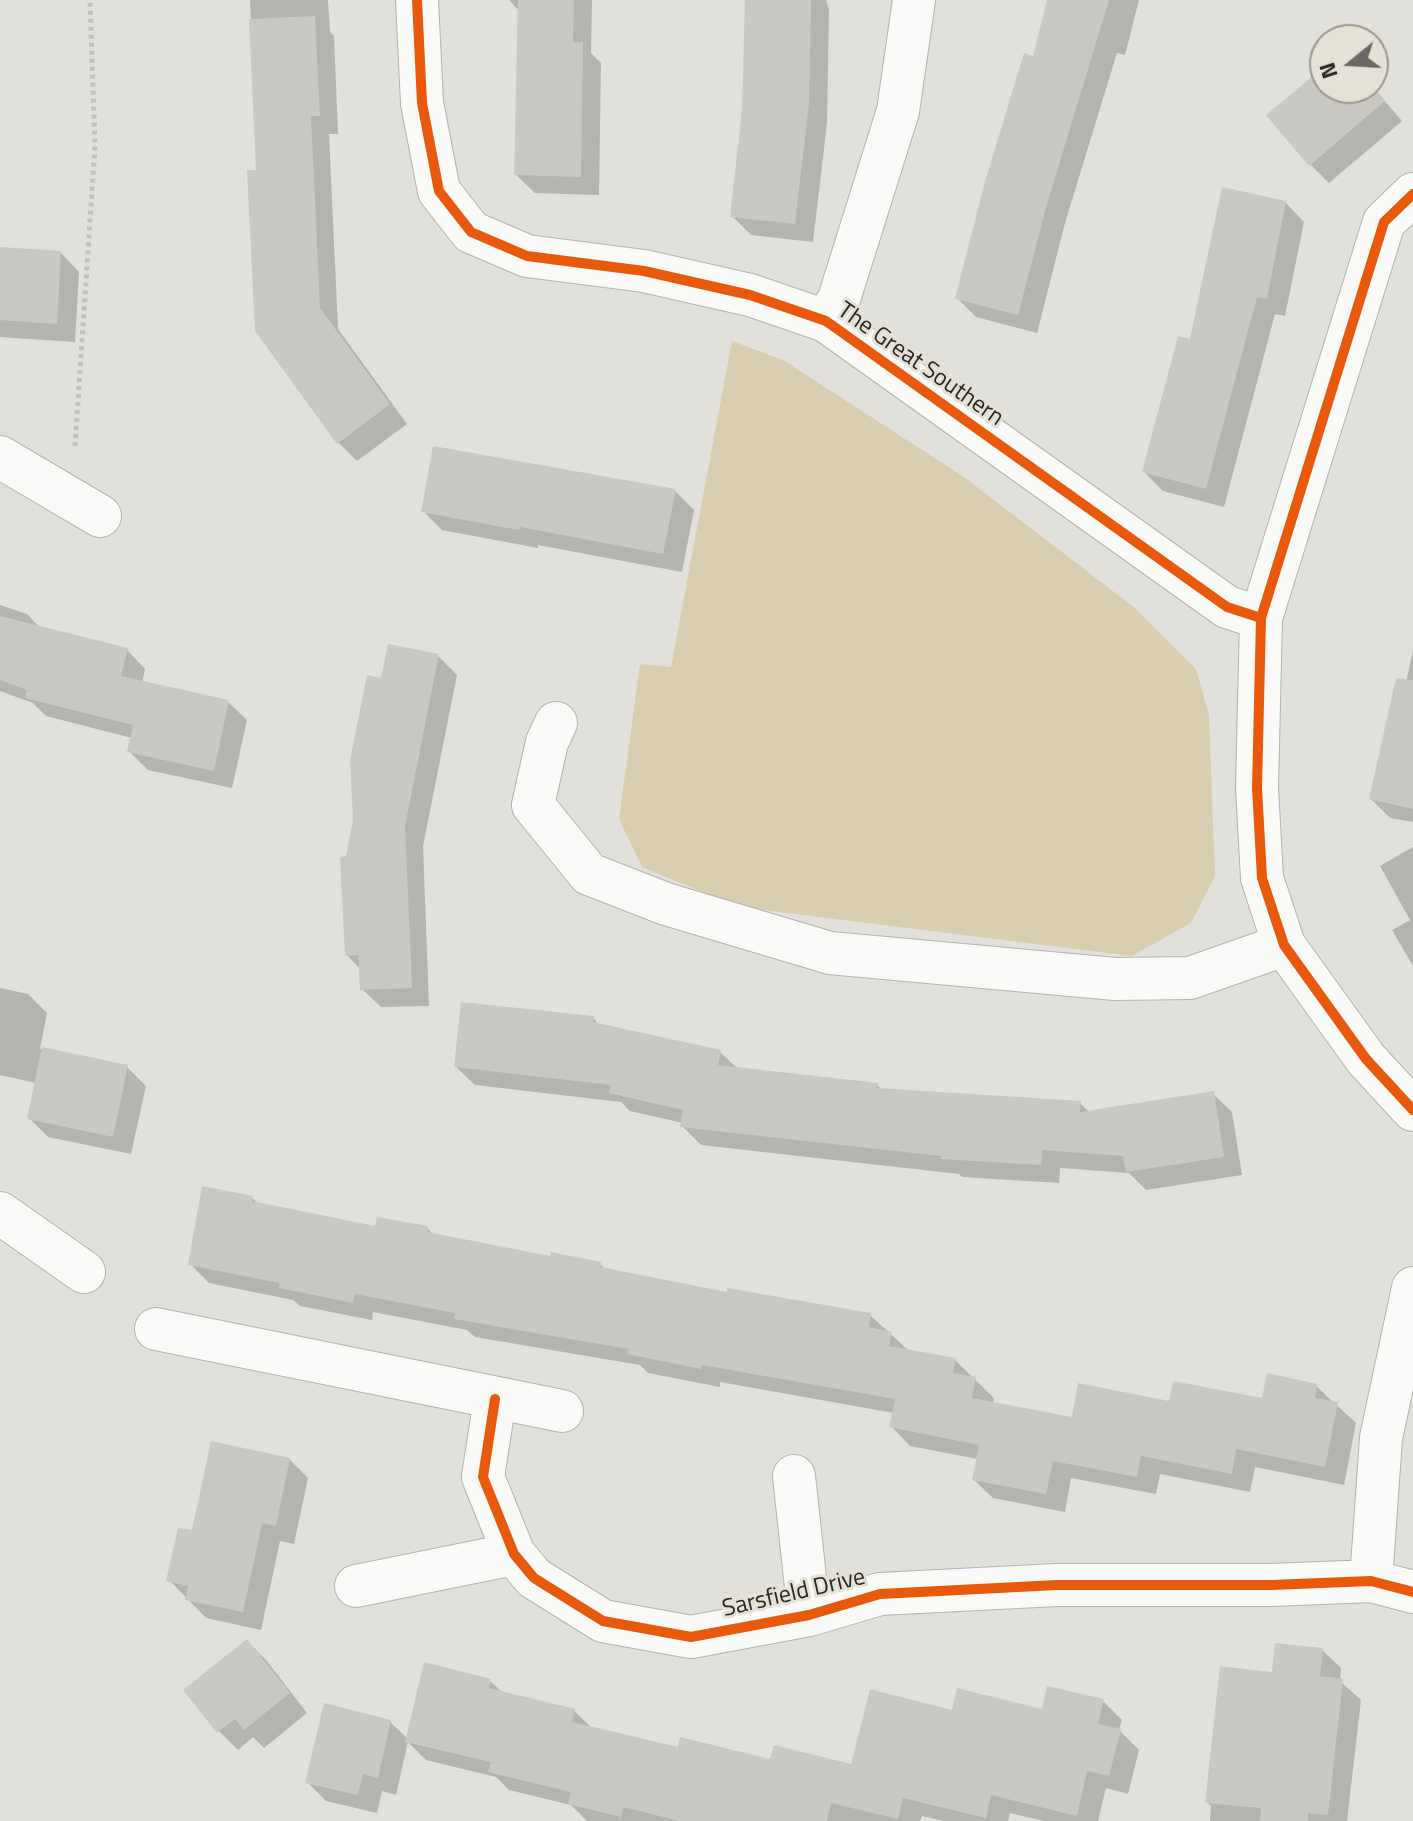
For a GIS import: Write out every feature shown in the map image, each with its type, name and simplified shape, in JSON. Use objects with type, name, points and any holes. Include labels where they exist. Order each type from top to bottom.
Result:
[{"type":"street","name":"The Great Southern","points":[[417,0],[422,103],[439,191],[471,232],[527,256],[644,271],[750,295],[826,321],[1227,607],[1261,618]]},
{"type":"street","name":"The Great Southern","points":[[826,321],[839,299],[898,111],[914,0]]},
{"type":"street","points":[[1413,194],[1384,222],[1261,618],[1257,788],[1262,878],[1284,945],[1366,1059],[1413,1110]]},
{"type":"street","points":[[0,457],[85,507]]},
{"type":"street","points":[[556,723],[547,742],[533,805],[589,874],[666,904],[830,953],[1115,979],[1190,978],[1284,945]]},
{"type":"street","points":[[0,1213],[84,1272]]},
{"type":"street","points":[[1371,1581],[1381,1438],[1413,1288]]},
{"type":"street","points":[[156,1329],[562,1411]]},
{"type":"street","name":"Sarsfield Drive","points":[[495,1399],[483,1477],[514,1554],[534,1578],[603,1621],[691,1637],[809,1615],[880,1594],[1057,1585],[1271,1585],[1371,1581],[1413,1592]]},
{"type":"street","name":"Sarsfield Drive","points":[[794,1476],[809,1615]]},
{"type":"street","points":[[356,1586],[514,1554]]},
{"type":"path","points":[[85,507],[95,146],[90,0]]},
{"type":"shaded area","points":[[732,341],[783,360],[964,477],[1135,608],[1196,669],[1209,715],[1215,876],[1191,923],[1132,956],[739,907],[642,867],[619,819],[640,664],[671,667]]},
{"type":"building","points":[[518,0],[574,0],[573,42],[583,42],[581,177],[514,175]]},
{"type":"building","points":[[745,0],[811,0],[809,103],[795,224],[730,217],[742,110]]},
{"type":"building","points":[[1047,0],[1109,0],[1047,204],[1018,315],[955,299],[984,185],[1024,53],[1033,56]]},
{"type":"building","points":[[315,16],[320,116],[311,116],[320,308],[390,404],[337,444],[255,331],[247,170],[256,170],[249,19]]},
{"type":"building","points":[[1309,79],[1309,104],[1381,104],[1309,166],[1266,115]]},
{"type":"building","points":[[1222,187],[1286,201],[1267,299],[1257,297],[1206,489],[1142,472],[1178,336],[1190,339]]},
{"type":"building","points":[[0,247],[61,251],[57,324],[0,320]]},
{"type":"building","points":[[433,446],[676,489],[663,554],[421,512]]},
{"type":"building","points":[[0,616],[128,648],[121,676],[229,700],[214,771],[127,752],[133,725],[25,698],[27,690],[0,680]]},
{"type":"building","points":[[388,644],[439,654],[405,826],[412,988],[360,990],[358,955],[345,956],[340,857],[346,856],[353,820],[350,760],[367,675],[381,678]]},
{"type":"building","points":[[1396,678],[1413,680],[1413,809],[1369,799]]},
{"type":"building","points":[[461,1002],[594,1016],[593,1022],[721,1050],[718,1065],[878,1083],[877,1088],[1081,1101],[1080,1112],[1214,1091],[1224,1157],[1126,1172],[1123,1156],[1042,1150],[1041,1165],[941,1159],[941,1156],[680,1127],[683,1110],[609,1093],[611,1085],[454,1067]]},
{"type":"building","points":[[42,1047],[128,1065],[113,1137],[27,1119]]},
{"type":"building","points":[[202,1186],[253,1196],[252,1201],[375,1226],[377,1217],[428,1226],[427,1232],[550,1256],[551,1252],[601,1262],[600,1267],[727,1292],[727,1288],[871,1313],[869,1327],[892,1332],[889,1346],[956,1358],[953,1373],[976,1377],[972,1398],[1072,1417],[1078,1383],[1169,1401],[1173,1381],[1262,1398],[1267,1373],[1317,1384],[1315,1398],[1338,1402],[1325,1467],[1236,1449],[1232,1474],[1141,1456],[1137,1477],[1053,1461],[1046,1494],[972,1480],[979,1445],[889,1427],[895,1399],[702,1365],[701,1369],[627,1354],[628,1349],[454,1319],[455,1313],[355,1294],[353,1303],[279,1288],[280,1283],[188,1265]]},
{"type":"building","points":[[211,1441],[290,1458],[276,1526],[262,1523],[243,1612],[185,1600],[188,1586],[166,1581],[178,1528],[192,1530]]},
{"type":"building","points":[[247,1639],[290,1693],[244,1730],[235,1719],[217,1733],[183,1690]]},
{"type":"building","points":[[1275,1643],[1323,1648],[1320,1676],[1343,1679],[1328,1815],[1308,1813],[1308,1821],[1260,1821],[1261,1808],[1205,1803],[1220,1666],[1272,1672]]},
{"type":"building","points":[[424,1662],[491,1679],[489,1688],[575,1709],[572,1722],[678,1747],[680,1737],[770,1759],[774,1745],[851,1764],[870,1689],[952,1710],[957,1688],[1042,1709],[1047,1686],[1104,1699],[1098,1724],[1121,1729],[1109,1776],[1087,1771],[1077,1816],[991,1795],[986,1818],[903,1798],[898,1819],[831,1803],[827,1821],[680,1821],[623,1807],[621,1817],[568,1804],[571,1792],[488,1772],[491,1762],[405,1742]]},
{"type":"building","points":[[324,1703],[391,1720],[378,1778],[363,1774],[358,1795],[305,1783]]},
{"type":"cycle path","points":[[417,0],[422,103],[439,191],[471,232],[527,256],[644,271],[750,295],[826,321],[1227,607],[1261,618]]},
{"type":"cycle path","points":[[1413,194],[1384,222],[1261,618],[1257,788],[1262,878],[1284,945],[1366,1059],[1413,1110]]},
{"type":"cycle path","points":[[495,1399],[483,1477],[514,1554],[534,1578],[603,1621],[691,1637],[809,1615],[880,1594],[1057,1585],[1271,1585],[1371,1581],[1413,1592]]}]
